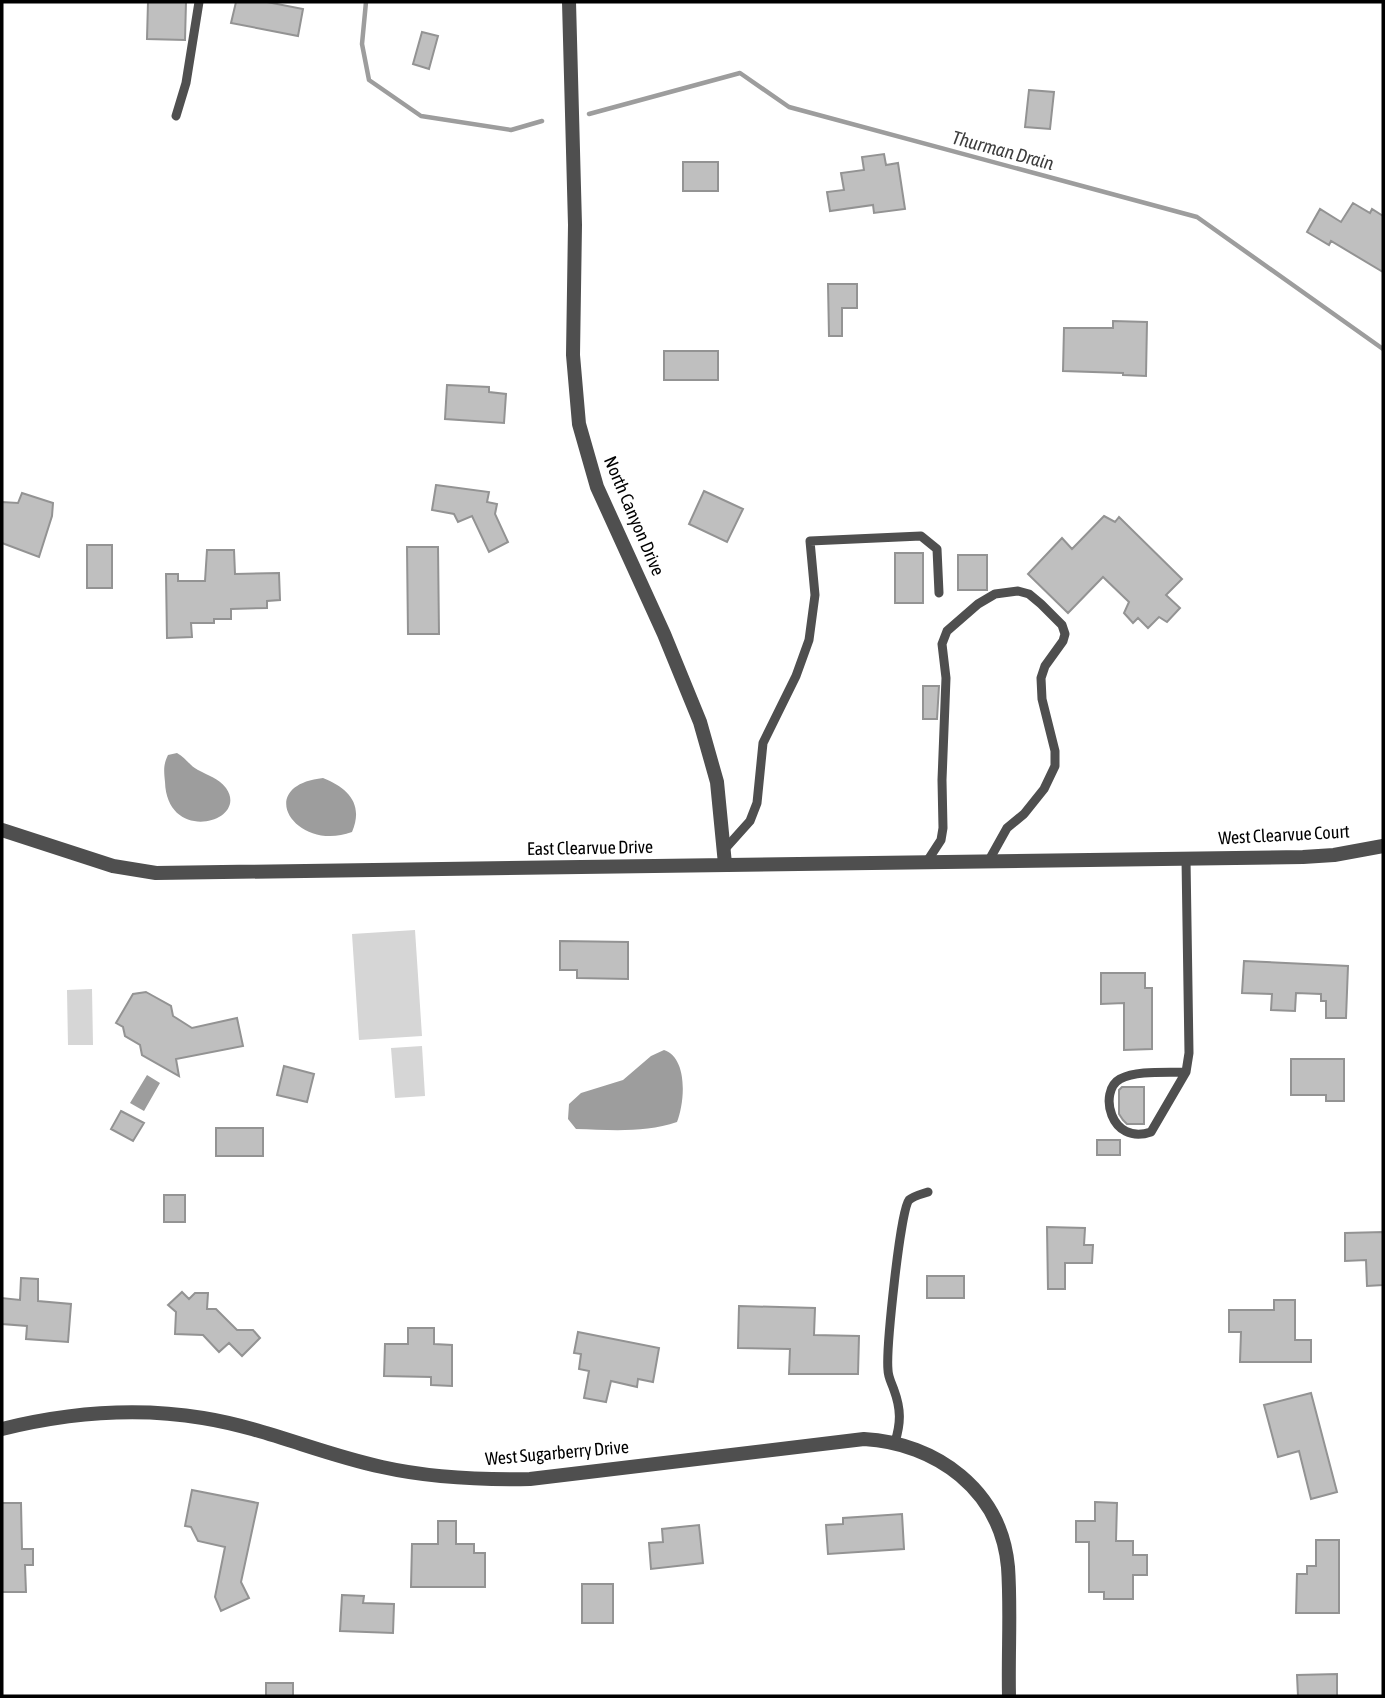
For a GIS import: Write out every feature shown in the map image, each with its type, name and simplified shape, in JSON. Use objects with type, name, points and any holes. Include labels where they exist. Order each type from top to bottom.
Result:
[{"type":"street","name":"North Canyon Drive","points":[[569,2],[575,225],[573,355],[579,424],[597,487],[664,634],[700,722],[717,782],[724,857]]},
{"type":"street","name":"East Clearvue Drive","points":[[2,830],[113,866],[156,873],[724,857],[926,863],[1186,859]]},
{"type":"street","name":"West Clearvue Court","points":[[1186,859],[1316,857],[1383,846]]},
{"type":"street","name":"West Sugarberry Drive","points":[[2,1429],[84,1414],[176,1414],[254,1428],[383,1467],[434,1476],[487,1480],[530,1479],[864,1439],[895,1442],[917,1448],[949,1466],[975,1490],[992,1514],[1002,1537],[1008,1565],[1009,1696]]},
{"type":"lane","points":[[176,116],[186,83],[199,2]]},
{"type":"lane","points":[[724,857],[750,821],[757,803],[763,743],[796,676],[809,640],[815,595],[810,541],[921,536],[937,549],[939,593]]},
{"type":"lane","points":[[926,863],[941,840],[943,828],[946,678],[942,644],[947,631],[978,604],[995,594],[1018,591],[1028,594],[1041,604],[1062,625],[1065,634],[1045,666],[1041,678],[1042,699],[1055,751],[1055,766],[1044,789],[1024,814],[1007,828],[988,862]]},
{"type":"lane","points":[[1186,859],[1189,1053],[1186,1072],[1150,1132],[1143,1135],[1132,1134],[1121,1131],[1114,1124],[1110,1106],[1112,1086],[1117,1080],[1128,1076],[1186,1072]]},
{"type":"lane","points":[[895,1442],[901,1424],[899,1404],[888,1371],[890,1320],[899,1244],[906,1205],[910,1199],[928,1192]]},
{"type":"shaded area","points":[[177,753],[226,788],[230,800],[227,810],[218,818],[192,821],[179,814],[169,802],[164,771],[168,755]]},
{"type":"shaded area","points":[[323,778],[346,792],[355,805],[352,832],[332,836],[314,834],[299,826],[290,816],[286,804],[290,793],[302,783]]},
{"type":"shaded area","points":[[415,930],[422,1036],[359,1040],[352,934]]},
{"type":"shaded area","points":[[92,989],[93,1045],[68,1045],[67,990]]},
{"type":"shaded area","points":[[422,1046],[425,1096],[395,1098],[391,1048]]},
{"type":"shaded area","points":[[664,1050],[672,1055],[681,1071],[683,1093],[677,1122],[640,1129],[576,1129],[568,1119],[569,1104],[581,1093],[623,1080],[651,1056]]},
{"type":"shaded area","points":[[147,1075],[160,1083],[144,1111],[130,1103]]},
{"type":"building","points":[[148,2],[186,2],[185,40],[147,39]]},
{"type":"building","points":[[236,2],[267,2],[303,9],[298,36],[231,23]]},
{"type":"building","points":[[422,32],[438,36],[429,69],[413,64]]},
{"type":"building","points":[[1029,90],[1054,92],[1050,129],[1025,127]]},
{"type":"building","points":[[884,154],[886,165],[898,163],[905,209],[874,213],[873,205],[830,211],[827,192],[844,190],[841,173],[864,170],[862,157]]},
{"type":"building","points":[[683,162],[718,162],[718,191],[683,191]]},
{"type":"building","points":[[1353,203],[1370,213],[1372,209],[1383,216],[1383,272],[1331,241],[1329,245],[1307,232],[1320,209],[1341,222]]},
{"type":"building","points":[[828,284],[857,284],[857,308],[842,308],[842,336],[829,336]]},
{"type":"building","points":[[1113,321],[1147,322],[1146,376],[1063,371],[1064,328],[1113,328]]},
{"type":"building","points":[[664,351],[718,351],[718,380],[664,380]]},
{"type":"building","points":[[447,385],[489,387],[489,392],[506,394],[504,423],[445,419]]},
{"type":"building","points":[[436,485],[489,492],[487,502],[497,504],[495,514],[508,542],[489,552],[472,516],[458,522],[454,514],[432,510]]},
{"type":"building","points":[[704,491],[743,509],[727,542],[689,524]]},
{"type":"building","points":[[22,493],[53,503],[52,516],[39,557],[2,543],[2,502],[18,503]]},
{"type":"building","points":[[1104,516],[1115,522],[1119,517],[1182,579],[1166,595],[1180,608],[1167,622],[1159,617],[1148,628],[1138,618],[1133,623],[1124,613],[1129,602],[1103,577],[1068,613],[1028,574],[1062,538],[1072,549]]},
{"type":"building","points":[[87,545],[112,545],[112,588],[87,588]]},
{"type":"building","points":[[407,547],[438,547],[439,634],[408,634]]},
{"type":"building","points":[[207,550],[234,550],[235,574],[279,573],[280,600],[267,601],[267,608],[231,609],[231,619],[214,619],[214,623],[191,623],[192,637],[167,638],[166,574],[178,574],[178,581],[205,581]]},
{"type":"building","points":[[895,553],[923,553],[923,603],[895,603]]},
{"type":"building","points":[[958,555],[987,555],[987,590],[958,590]]},
{"type":"building","points":[[923,686],[939,686],[937,719],[923,719]]},
{"type":"building","points":[[560,941],[628,942],[628,979],[577,978],[577,970],[560,970]]},
{"type":"building","points":[[1244,961],[1348,966],[1346,1018],[1326,1018],[1326,1001],[1321,1001],[1321,994],[1296,993],[1295,1011],[1271,1010],[1272,994],[1242,993]]},
{"type":"building","points":[[1101,973],[1145,973],[1145,988],[1152,988],[1152,1049],[1124,1050],[1124,1003],[1101,1004]]},
{"type":"building","points":[[146,992],[171,1006],[173,1016],[192,1028],[237,1018],[243,1046],[176,1059],[179,1076],[142,1055],[140,1045],[125,1036],[123,1027],[116,1023],[133,994]]},
{"type":"building","points":[[1291,1059],[1344,1059],[1344,1101],[1326,1101],[1326,1095],[1291,1095]]},
{"type":"building","points":[[284,1066],[314,1074],[307,1102],[277,1095]]},
{"type":"building","points":[[1122,1087],[1144,1087],[1144,1124],[1127,1124],[1119,1114],[1119,1090]]},
{"type":"building","points":[[121,1111],[144,1123],[133,1141],[111,1129]]},
{"type":"building","points":[[216,1128],[263,1128],[263,1156],[216,1156]]},
{"type":"building","points":[[1097,1140],[1120,1140],[1120,1155],[1097,1155]]},
{"type":"building","points":[[164,1195],[185,1195],[185,1222],[164,1222]]},
{"type":"building","points":[[1047,1227],[1085,1228],[1084,1245],[1093,1245],[1092,1263],[1065,1263],[1065,1289],[1048,1289]]},
{"type":"building","points":[[1383,1232],[1383,1285],[1367,1286],[1366,1260],[1345,1261],[1345,1233]]},
{"type":"building","points":[[927,1276],[964,1276],[964,1298],[927,1298]]},
{"type":"building","points":[[21,1278],[38,1279],[38,1301],[71,1304],[68,1342],[26,1339],[27,1326],[2,1324],[2,1298],[20,1300]]},
{"type":"building","points":[[182,1292],[189,1299],[195,1293],[208,1293],[207,1309],[216,1309],[237,1330],[253,1330],[260,1338],[242,1356],[229,1343],[219,1352],[203,1335],[175,1334],[176,1312],[168,1305]]},
{"type":"building","points":[[1274,1300],[1295,1300],[1295,1340],[1311,1340],[1311,1362],[1240,1362],[1241,1332],[1229,1332],[1229,1310],[1274,1310]]},
{"type":"building","points":[[739,1306],[815,1308],[814,1335],[859,1336],[858,1374],[789,1374],[790,1349],[738,1348]]},
{"type":"building","points":[[408,1328],[434,1328],[434,1344],[452,1345],[452,1386],[431,1385],[431,1377],[384,1376],[385,1344],[408,1344]]},
{"type":"building","points":[[578,1332],[659,1348],[653,1382],[638,1379],[637,1387],[611,1381],[606,1402],[584,1398],[589,1371],[579,1369],[581,1354],[574,1353]]},
{"type":"building","points":[[1311,1393],[1337,1492],[1311,1499],[1299,1451],[1278,1457],[1264,1405]]},
{"type":"building","points":[[192,1490],[258,1503],[241,1582],[249,1598],[221,1611],[215,1597],[225,1547],[198,1541],[191,1527],[185,1526]]},
{"type":"building","points":[[1095,1502],[1117,1503],[1116,1541],[1133,1541],[1133,1555],[1147,1555],[1147,1575],[1133,1575],[1133,1599],[1104,1599],[1104,1592],[1089,1592],[1089,1542],[1076,1542],[1076,1521],[1095,1521]]},
{"type":"building","points":[[2,1503],[21,1503],[22,1549],[33,1549],[33,1565],[25,1565],[26,1592],[2,1592]]},
{"type":"building","points":[[902,1514],[904,1549],[828,1554],[826,1525],[843,1524],[843,1518]]},
{"type":"building","points":[[438,1521],[456,1521],[456,1544],[474,1544],[474,1553],[485,1553],[485,1587],[411,1587],[412,1544],[438,1544]]},
{"type":"building","points":[[699,1525],[703,1563],[651,1569],[649,1543],[663,1542],[662,1529]]},
{"type":"building","points":[[1316,1540],[1339,1540],[1339,1613],[1296,1613],[1297,1574],[1307,1574],[1307,1566],[1316,1566]]},
{"type":"building","points":[[582,1584],[613,1584],[613,1623],[582,1623]]},
{"type":"building","points":[[342,1595],[364,1596],[363,1603],[394,1604],[393,1633],[340,1631]]},
{"type":"building","points":[[1337,1674],[1337,1696],[1298,1696],[1297,1675]]},
{"type":"building","points":[[266,1683],[293,1683],[293,1696],[266,1696]]},
{"type":"waterway","name":"Thurman Drain","points":[[366,2],[362,44],[369,80],[421,116],[511,130],[542,121]]},
{"type":"waterway","name":"Thurman Drain","points":[[589,114],[740,73],[789,107],[1197,217],[1383,349]]}]
